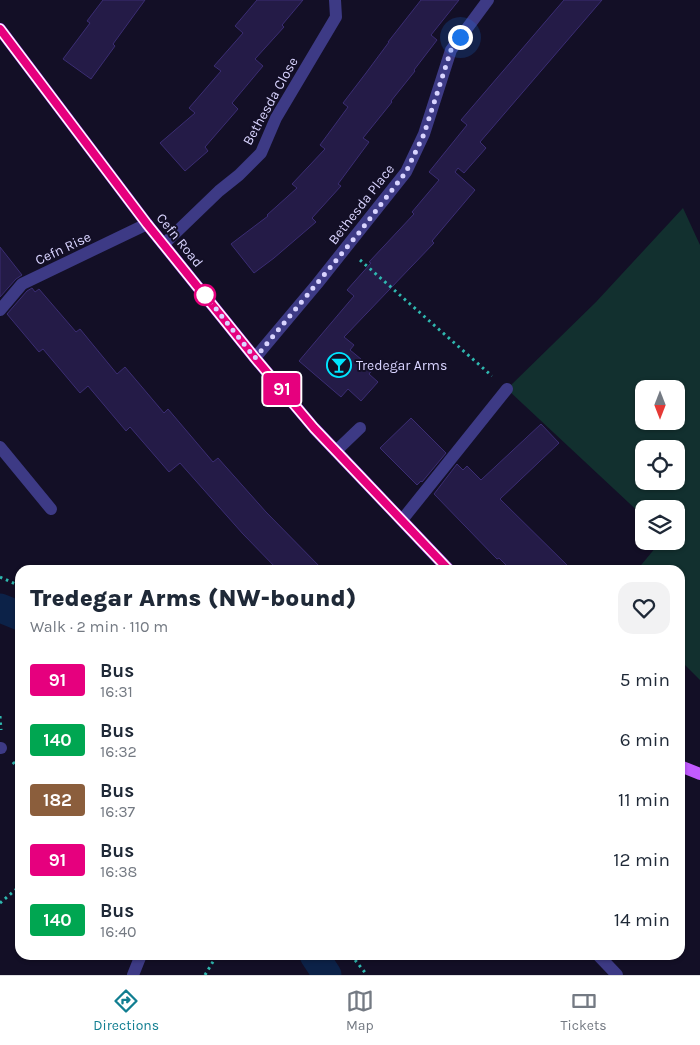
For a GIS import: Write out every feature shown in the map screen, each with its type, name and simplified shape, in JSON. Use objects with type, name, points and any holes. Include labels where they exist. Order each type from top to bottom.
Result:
[{"type":"main road","name":"Cefn Road","points":[[0,29],[147,224],[255,358],[314,428],[444,565]]},
{"type":"main road","points":[[685,768],[700,774]]},
{"type":"street","name":"Bethesda Close","points":[[164,244],[261,153],[276,118],[336,17],[335,0]]},
{"type":"street","name":"Bethesda Place","points":[[255,358],[406,172],[424,134],[451,50],[488,0]]},
{"type":"street","name":"Cefn Rise","points":[[0,310],[22,284],[147,224]]},
{"type":"street","points":[[402,520],[507,389]]},
{"type":"street","points":[[336,450],[360,428]]},
{"type":"street","points":[[0,447],[51,508]]},
{"type":"street","points":[[132,975],[139,960]]},
{"type":"street","points":[[603,960],[617,975]]},
{"type":"path","points":[[346,248],[507,389]]},
{"type":"path","points":[[0,577],[15,584]]},
{"type":"path","points":[[0,903],[15,890]]},
{"type":"path","points":[[205,975],[214,960]]},
{"type":"path","points":[[355,960],[367,975]]},
{"type":"green space","points":[[683,208],[700,245],[700,680],[685,665],[685,565],[641,565],[654,550],[685,550],[685,500],[635,500],[635,509],[507,389],[596,302]]},
{"type":"building","points":[[103,0],[145,0],[113,44],[115,46],[91,79],[63,59],[90,23],[87,21]]},
{"type":"building","points":[[257,0],[303,0],[282,25],[284,27],[255,59],[263,66],[232,103],[238,109],[205,147],[208,151],[185,171],[160,143],[195,113],[189,108],[221,71],[214,66],[243,33],[235,26]]},
{"type":"building","points":[[421,0],[459,0],[431,35],[437,40],[363,138],[369,142],[338,184],[341,186],[312,218],[316,222],[254,273],[231,244],[268,216],[297,188],[292,184],[325,149],[320,145],[348,107],[343,103]]},
{"type":"building","points":[[564,0],[602,0],[480,142],[486,148],[464,173],[458,168],[455,172],[475,190],[432,241],[434,243],[344,337],[354,345],[350,350],[373,369],[369,374],[378,382],[361,401],[348,389],[341,397],[299,361],[354,296],[347,290],[371,263],[369,262],[414,214],[412,212],[439,180],[429,172],[467,125],[461,120]]},
{"type":"building","points":[[0,247],[22,275],[0,297]]},
{"type":"building","points":[[32,288],[35,292],[39,289],[76,332],[80,329],[117,374],[125,367],[164,413],[168,409],[213,462],[218,458],[266,512],[318,565],[273,565],[180,463],[169,472],[130,427],[126,431],[88,386],[80,393],[43,349],[39,352],[7,314],[27,291]]},
{"type":"building","points":[[411,418],[446,453],[422,482],[417,485],[380,448]]},
{"type":"building","points":[[541,424],[559,443],[500,499],[567,565],[506,565],[499,558],[497,559],[434,494],[457,464],[463,470],[467,466],[481,480]]},
{"type":"waterway","points":[[0,608],[15,614]]},
{"type":"waterway","points":[[317,960],[327,975]]},
{"type":"bus line","name":"91","points":[[0,29],[147,224],[255,358],[314,428],[444,565]]},
{"type":"place","name":"Tredegar Arms","points":[[339,365]]},
{"type":"route","points":[[205,295],[255,358],[358,234],[406,172],[424,134],[451,50],[460,37]]}]
